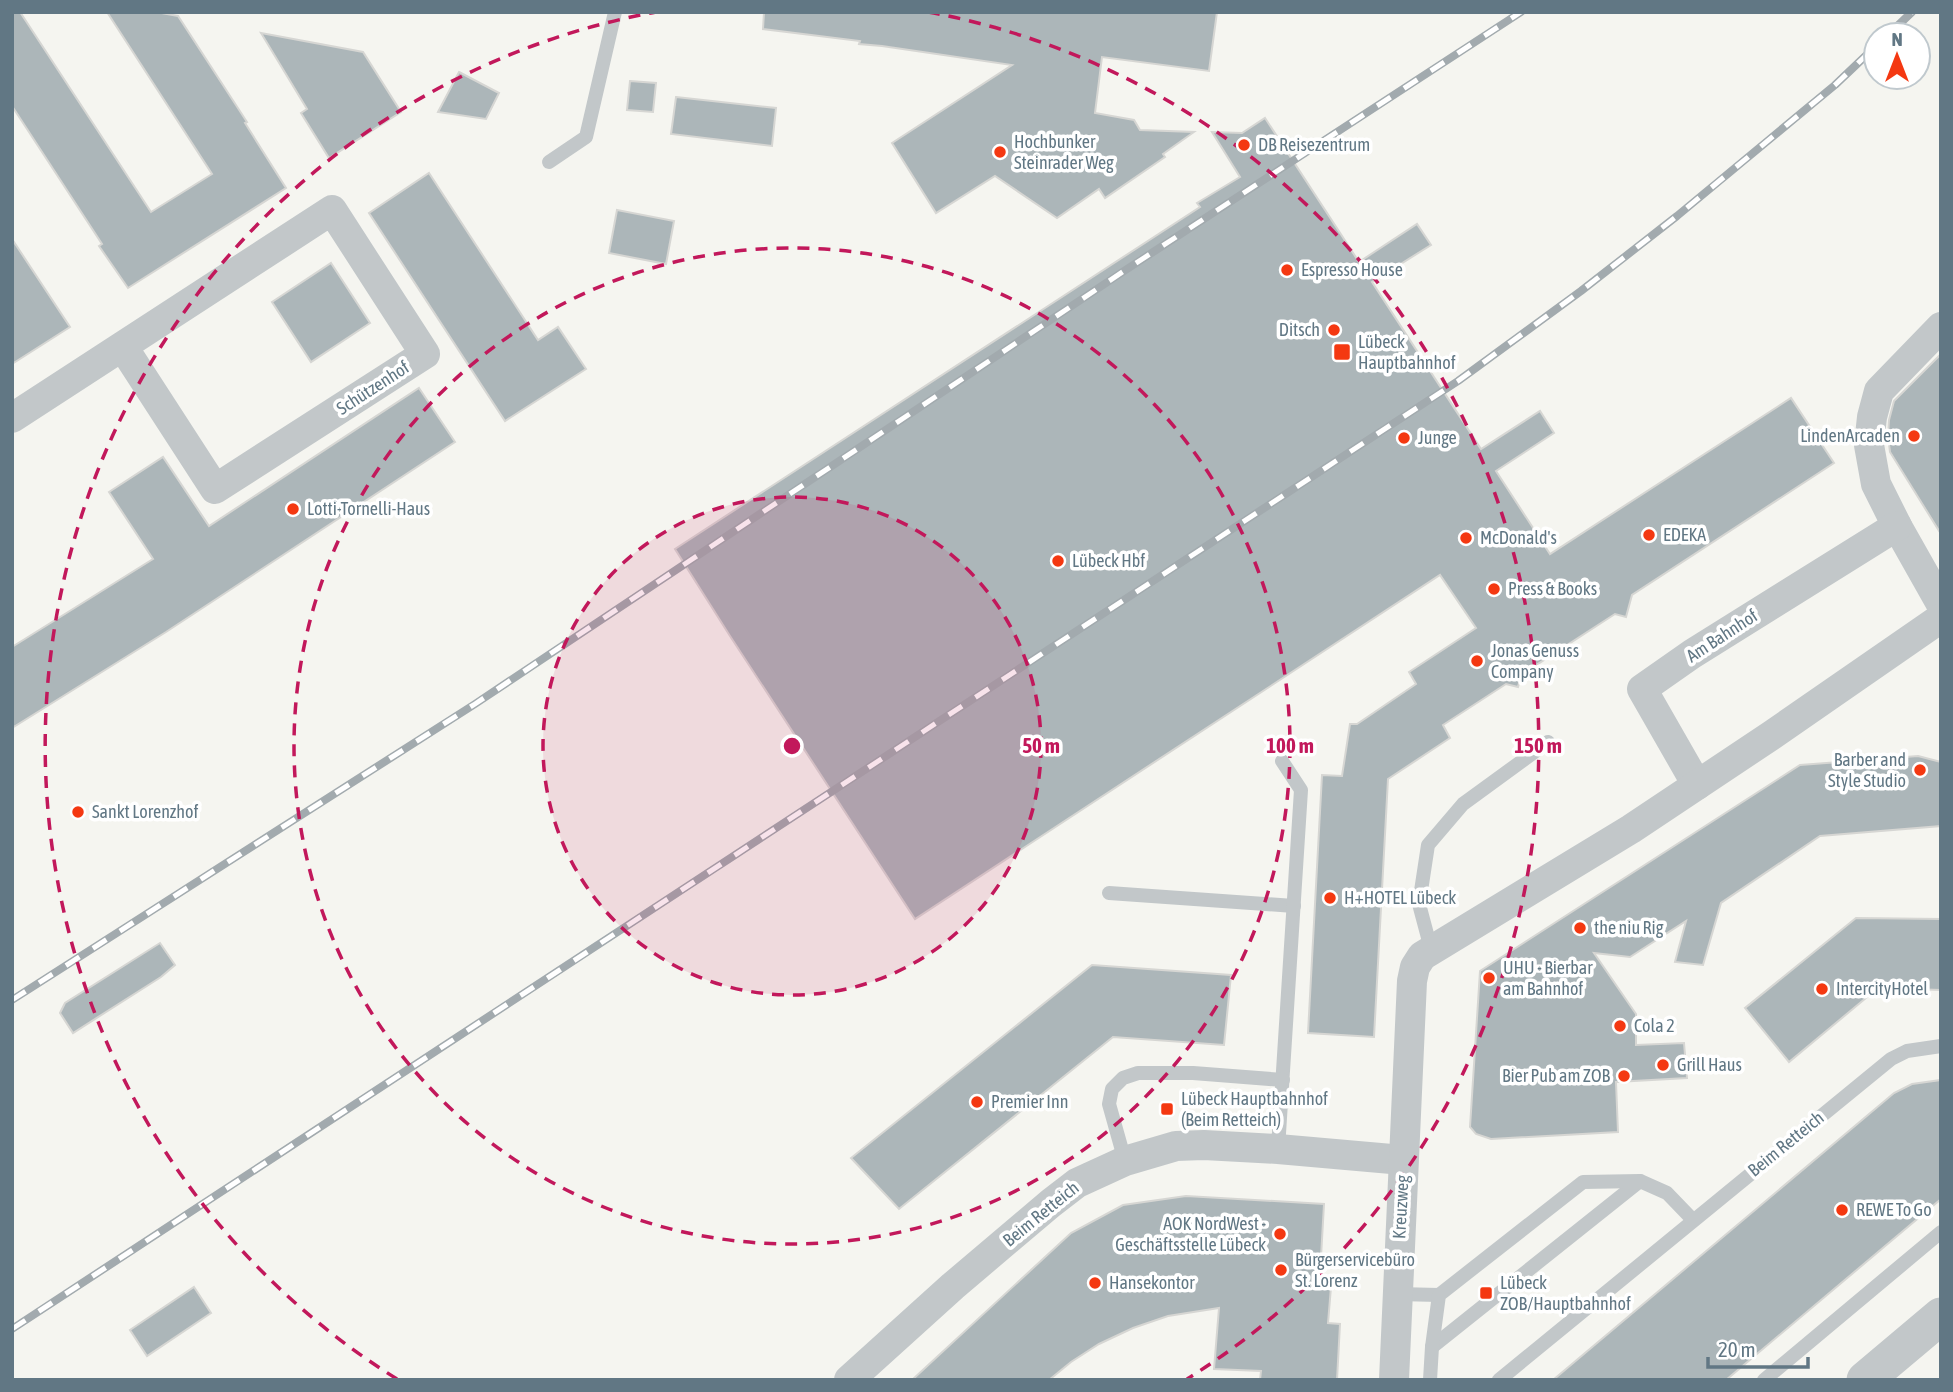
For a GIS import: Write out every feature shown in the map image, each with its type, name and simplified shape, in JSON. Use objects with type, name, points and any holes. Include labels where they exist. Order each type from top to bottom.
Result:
[{"type":"street","name":"Schützenhof","points":[[12,418],[332,210],[425,354],[215,489],[123,346]]},
{"type":"street","points":[[1941,327],[1879,391],[1869,444],[1876,484],[1896,526],[1941,604]]},
{"type":"street","name":"Am Bahnhof","points":[[1696,785],[1642,689],[1692,654],[1896,526]]},
{"type":"street","points":[[1403,1160],[1412,981],[1415,967],[1422,956],[1631,829],[1941,618]]},
{"type":"street","name":"Beim Retteich","points":[[849,1380],[953,1286],[1051,1203],[1077,1183],[1125,1161],[1176,1146],[1203,1145],[1403,1160]]},
{"type":"street","name":"Kreuzweg","points":[[1394,1380],[1403,1160]]},
{"type":"street","points":[[1865,1380],[1941,1316]]},
{"type":"lane","points":[[549,162],[586,137],[615,12]]},
{"type":"lane","points":[[1431,949],[1419,904],[1428,845],[1464,804],[1548,742]]},
{"type":"lane","points":[[1278,1149],[1301,790],[1282,761]]},
{"type":"lane","points":[[1109,893],[1294,906]]},
{"type":"lane","name":"Beim Retteich","points":[[1499,1380],[1891,1059],[1907,1051],[1941,1046]]},
{"type":"lane","points":[[1125,1161],[1109,1104],[1112,1089],[1123,1078],[1138,1073],[1193,1073],[1283,1080]]},
{"type":"lane","points":[[1397,1294],[1439,1295],[1583,1182],[1640,1181],[1667,1193],[1693,1220]]},
{"type":"lane","points":[[1432,1347],[1640,1181]]},
{"type":"lane","points":[[1764,1380],[1941,1232]]},
{"type":"lane","points":[[1430,1380],[1439,1295]]},
{"type":"building","points":[[12,12],[20,12],[151,212],[212,174],[107,12],[156,12],[178,16],[286,188],[128,288],[12,106]]},
{"type":"building","points":[[764,12],[1217,12],[1209,71],[1102,57],[1095,113],[1134,120],[1140,130],[1194,132],[1163,154],[1165,157],[1105,198],[1099,189],[1057,218],[995,176],[936,213],[892,143],[1012,65],[763,29]]},
{"type":"building","points":[[261,33],[363,52],[401,112],[329,158],[301,113],[307,109]]},
{"type":"building","points":[[459,72],[499,93],[486,119],[438,112]]},
{"type":"building","points":[[630,81],[656,83],[653,112],[627,110]]},
{"type":"building","points":[[676,97],[776,108],[772,146],[671,134]]},
{"type":"building","name":"Lübeck Hbf","points":[[1265,118],[1359,262],[1417,224],[1431,245],[1372,282],[1481,449],[1540,411],[1554,433],[1496,471],[1550,554],[1791,398],[1834,463],[1632,595],[1626,617],[1615,614],[1521,675],[1518,687],[1506,684],[1443,725],[1450,738],[1388,779],[1374,1037],[1308,1033],[1322,775],[1342,776],[1350,724],[1357,724],[1416,684],[1409,672],[1476,628],[1440,575],[915,919],[675,549],[1200,207],[1197,203],[1240,177],[1212,132],[1242,133]]},
{"type":"building","points":[[429,173],[538,340],[558,327],[586,369],[505,421],[369,213]]},
{"type":"building","points":[[617,210],[674,221],[666,264],[609,253]]},
{"type":"building","points":[[12,239],[70,327],[12,364]]},
{"type":"building","points":[[331,263],[370,323],[311,362],[272,302]]},
{"type":"building","name":"LindenArcaden","points":[[1941,354],[1941,534],[1890,452],[1888,436],[1894,401]]},
{"type":"building","name":"Lotti-Tornelli-Haus","points":[[419,388],[455,442],[166,632],[12,728],[12,647],[153,559],[109,492],[163,457],[209,526]]},
{"type":"building","points":[[1918,756],[1941,762],[1941,826],[1820,836],[1721,903],[1703,965],[1675,962],[1686,921],[1630,957],[1594,953],[1636,1014],[1636,1045],[1684,1043],[1687,1078],[1616,1082],[1618,1132],[1491,1139],[1476,1134],[1470,1127],[1480,971],[1800,765]]},
{"type":"building","name":"IntercityHotel","points":[[1856,918],[1941,919],[1941,990],[1878,988],[1789,1062],[1745,1008]]},
{"type":"building","points":[[160,943],[175,965],[161,977],[73,1033],[60,1013],[65,1003]]},
{"type":"building","name":"Premier Inn","points":[[1092,965],[1231,975],[1224,1045],[1113,1037],[899,1209],[851,1158]]},
{"type":"building","points":[[1941,1080],[1941,1199],[1726,1380],[1553,1380],[1894,1093],[1912,1084]]},
{"type":"building","name":"Hansekontor","points":[[1186,1196],[1324,1204],[1320,1275],[1332,1275],[1328,1323],[1340,1324],[1337,1380],[1260,1380],[1261,1371],[1214,1369],[1219,1308],[1168,1316],[1133,1328],[1099,1344],[1049,1380],[912,1380],[1071,1233],[1123,1205]]},
{"type":"building","points":[[194,1287],[211,1313],[147,1356],[130,1330]]},
{"type":"railway","points":[[12,1000],[475,704],[1124,271],[1521,12]]},
{"type":"railway","points":[[1903,21],[1912,12]]},
{"type":"railway","points":[[12,1329],[1458,381],[1581,291],[1677,216],[1835,85],[1862,59]]},
{"type":"place","name":"DB Reisezentrum","points":[[1244,145]]},
{"type":"place","name":"Hochbunker Steinrader Weg","points":[[1000,152]]},
{"type":"place","name":"Espresso House","points":[[1287,270]]},
{"type":"place","name":"Ditsch","points":[[1334,330]]},
{"type":"place","name":"Lübeck Hauptbahnhof","points":[[1342,352]]},
{"type":"place","name":"LindenArcaden","points":[[1914,436]]},
{"type":"place","name":"Junge","points":[[1404,438]]},
{"type":"place","name":"Lotti-Tornelli-Haus","points":[[293,509]]},
{"type":"place","name":"EDEKA","points":[[1649,535]]},
{"type":"place","name":"McDonald's","points":[[1466,538]]},
{"type":"place","name":"Lübeck Hbf","points":[[1058,561]]},
{"type":"place","name":"Press & Books","points":[[1494,589]]},
{"type":"place","name":"Jonas Genuss Company","points":[[1477,661]]},
{"type":"place","name":"Barber and Style Studio","points":[[1920,770]]},
{"type":"place","name":"Sankt Lorenzhof","points":[[78,812]]},
{"type":"place","name":"H+HOTEL Lübeck","points":[[1330,898]]},
{"type":"place","name":"the niu Rig","points":[[1580,928]]},
{"type":"place","name":"UHU - Bierbar am Bahnhof","points":[[1489,978]]},
{"type":"place","name":"IntercityHotel","points":[[1822,989]]},
{"type":"place","name":"Cola 2","points":[[1620,1026]]},
{"type":"place","name":"Grill Haus","points":[[1663,1065]]},
{"type":"place","name":"Bier Pub am ZOB","points":[[1624,1076]]},
{"type":"place","name":"Premier Inn","points":[[977,1102]]},
{"type":"place","name":"Lübeck Hauptbahnhof (Beim Retteich)","points":[[1167,1109]]},
{"type":"place","name":"REWE To Go","points":[[1842,1210]]},
{"type":"place","name":"AOK NordWest - Geschäftsstelle Lübeck","points":[[1280,1234]]},
{"type":"place","name":"Bürgerservicebüro St. Lorenz","points":[[1281,1270]]},
{"type":"place","name":"Hansekontor","points":[[1095,1283]]},
{"type":"place","name":"Lübeck ZOB/Hauptbahnhof","points":[[1486,1293]]}]
